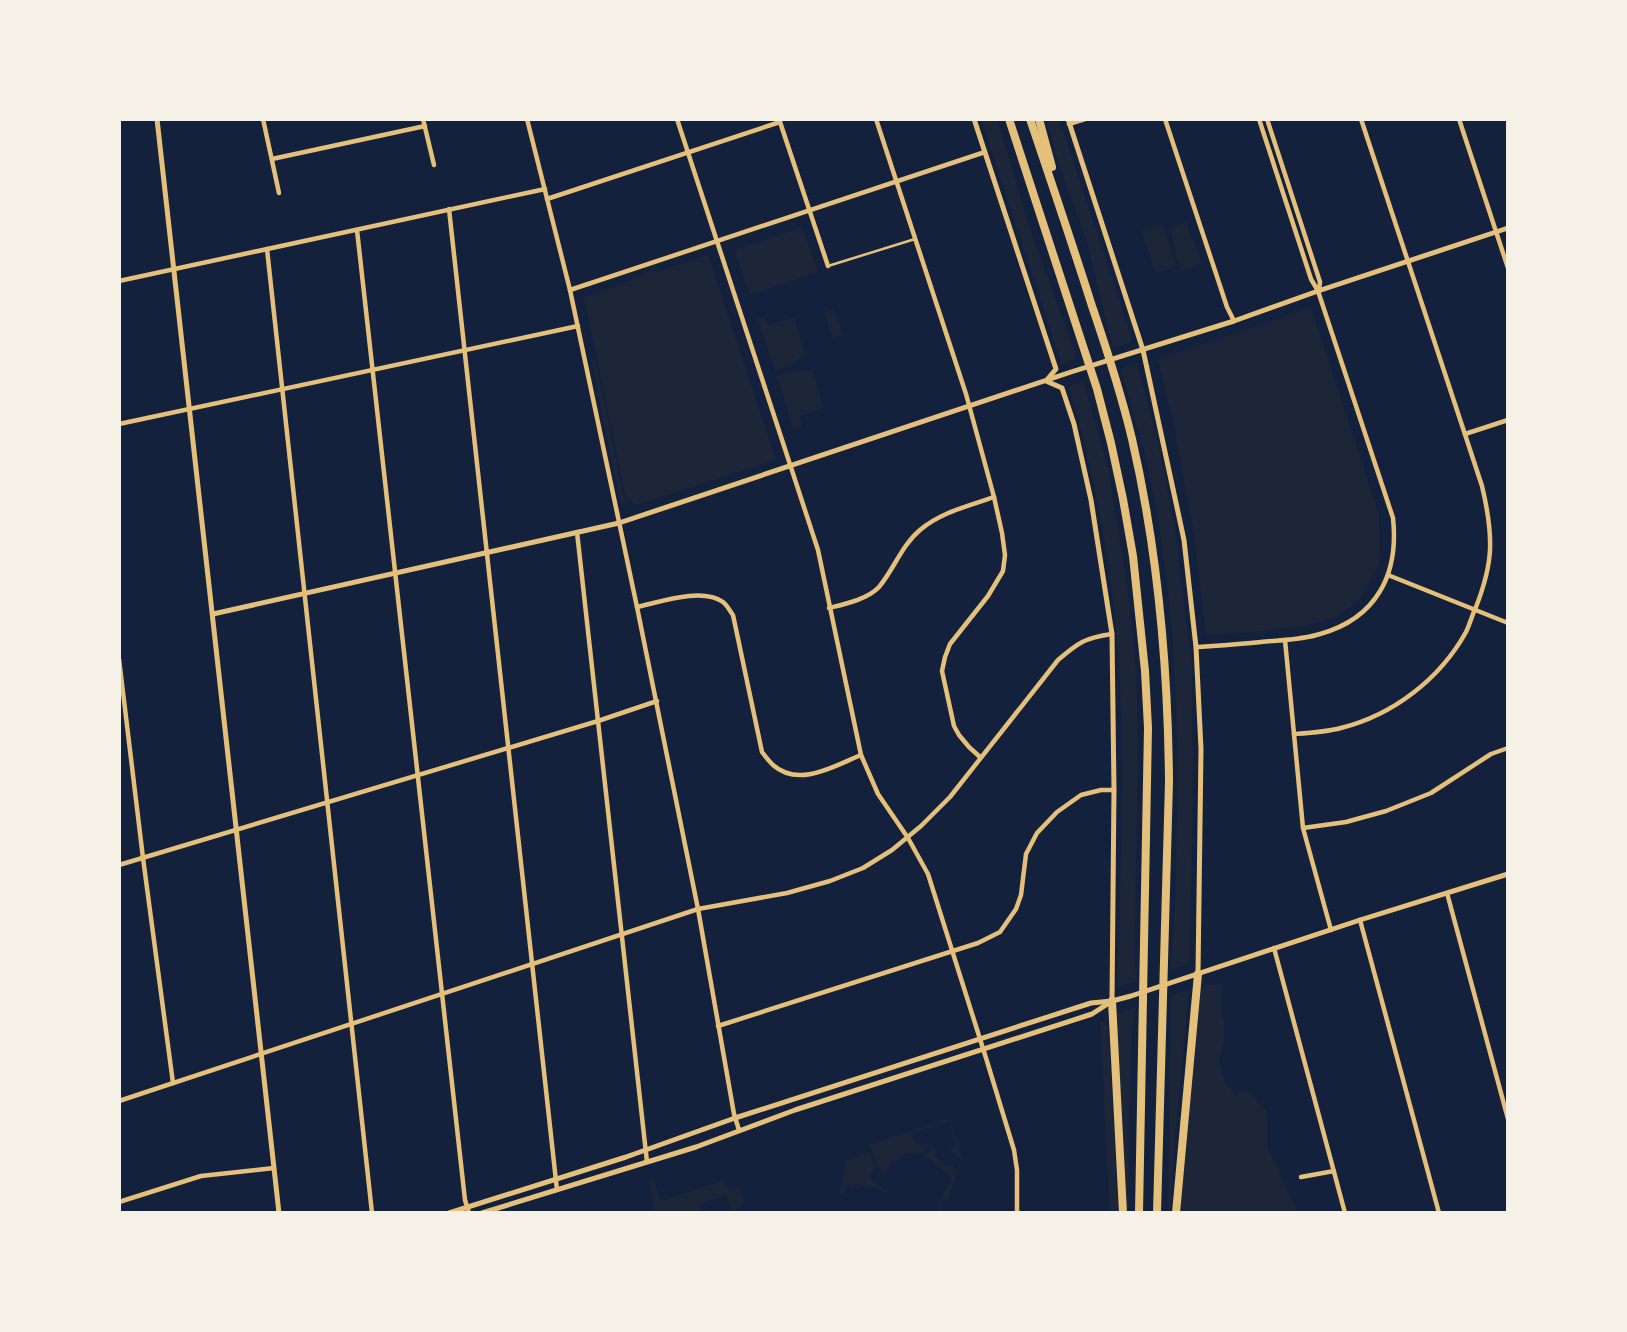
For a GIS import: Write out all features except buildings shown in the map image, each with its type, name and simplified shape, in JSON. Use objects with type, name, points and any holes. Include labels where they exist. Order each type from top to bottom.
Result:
[{"type":"highway","points":[[1007,119],[1024,162],[1097,388],[1123,499],[1140,614],[1148,728],[1139,1213]]},
{"type":"highway","points":[[1030,119],[1118,385],[1132,440],[1161,608],[1167,689],[1168,782],[1157,1213]]},
{"type":"highway","points":[[1039,119],[1067,228]]},
{"type":"highway","points":[[1176,1213],[1198,974]]},
{"type":"highway","points":[[1112,1002],[1123,1213]]},
{"type":"street","points":[[158,119],[279,1213]]},
{"type":"street","points":[[263,119],[279,193]]},
{"type":"street","points":[[423,119],[434,165]]},
{"type":"street","points":[[527,119],[570,290],[657,701],[739,1130]]},
{"type":"street","points":[[677,119],[818,550],[861,755],[878,794],[908,838],[928,874],[983,1050],[1014,1150],[1017,1213]]},
{"type":"street","points":[[876,119],[969,406],[1002,533],[1005,555],[1003,571],[988,596],[950,644],[942,671],[954,726],[979,757]]},
{"type":"street","points":[[974,119],[1056,369],[1045,381]]},
{"type":"street","points":[[1085,119],[1069,122],[1143,350],[1184,540],[1196,647],[1201,749],[1198,974]]},
{"type":"street","points":[[1165,119],[1234,321]]},
{"type":"street","points":[[1196,647],[1285,640],[1335,630],[1352,621],[1378,595],[1388,575],[1394,551],[1393,518],[1259,119]]},
{"type":"street","points":[[1267,119],[1320,282],[1318,290]]},
{"type":"street","points":[[1293,734],[1341,729],[1372,717],[1418,690],[1432,677],[1467,631],[1487,572],[1490,552],[1490,530],[1482,486],[1361,119]]},
{"type":"street","points":[[1459,119],[1508,268]]},
{"type":"street","points":[[547,199],[780,121],[828,266]]},
{"type":"street","points":[[272,159],[425,127]]},
{"type":"street","points":[[570,290],[985,152]]},
{"type":"street","points":[[119,281],[545,189]]},
{"type":"street","points":[[449,209],[557,1190]]},
{"type":"street","points":[[213,614],[619,523],[1508,228]]},
{"type":"street","points":[[358,230],[468,1210]]},
{"type":"street","points":[[267,249],[372,1213]]},
{"type":"street","points":[[119,424],[578,326]]},
{"type":"street","points":[[1045,381],[1062,388],[1074,424],[1091,500],[1112,634],[1112,1002]]},
{"type":"street","points":[[1465,435],[1508,420]]},
{"type":"street","points":[[830,608],[847,604],[877,588],[919,531],[934,520],[994,497]]},
{"type":"street","points":[[577,532],[647,1162]]},
{"type":"street","points":[[1388,575],[1508,623]]},
{"type":"street","points":[[637,607],[697,596],[724,602],[733,615],[762,752],[784,772],[800,775],[818,773],[861,755]]},
{"type":"street","points":[[119,1101],[698,909],[787,894],[863,868],[908,838],[950,797],[1058,660],[1077,643],[1112,634]]},
{"type":"street","points":[[1285,640],[1303,828],[1331,930]]},
{"type":"street","points":[[119,659],[173,1083]]},
{"type":"street","points":[[119,865],[598,722],[657,701]]},
{"type":"street","points":[[1303,828],[1346,822],[1386,811],[1431,793],[1491,754],[1508,748]]},
{"type":"street","points":[[718,1026],[952,952],[1000,932],[1016,909],[1021,895],[1026,854],[1037,833],[1057,812],[1081,795],[1114,790]]},
{"type":"street","points":[[482,1213],[696,1147],[795,1110],[1092,1014],[1112,1002],[1508,874]]},
{"type":"street","points":[[1447,893],[1508,1119]]},
{"type":"street","points":[[1360,920],[1439,1213]]},
{"type":"street","points":[[1274,948],[1345,1213]]},
{"type":"street","points":[[449,1213],[468,1210],[735,1118],[1091,1003],[1112,1002]]},
{"type":"street","points":[[119,1202],[201,1177],[274,1168]]},
{"type":"street","points":[[1301,1177],[1334,1171]]},
{"type":"lane","points":[[828,266],[915,239]]},
{"type":"shaded area","points":[[981,119],[997,119],[1029,225],[1077,359],[1062,364]]},
{"type":"shaded area","points":[[1046,119],[1059,119],[1133,342],[1113,348],[1086,239],[1058,162]]},
{"type":"shaded area","points":[[1186,222],[1202,264],[1181,271],[1169,228]]},
{"type":"shaded area","points":[[1162,224],[1176,266],[1156,273],[1142,231]]},
{"type":"shaded area","points":[[802,227],[818,272],[750,295],[735,250]]},
{"type":"shaded area","points":[[708,255],[776,460],[636,505],[626,498],[584,297],[633,280],[632,277],[654,270],[635,279]]},
{"type":"shaded area","points":[[1311,308],[1379,514],[1380,562],[1361,598],[1337,617],[1304,626],[1206,635],[1194,534],[1158,359]]},
{"type":"shaded area","points":[[834,309],[843,335],[833,339],[824,312]]},
{"type":"shaded area","points":[[765,317],[768,325],[794,317],[806,355],[798,358],[794,364],[775,371],[757,319]]},
{"type":"shaded area","points":[[595,359],[625,503],[621,504],[591,360]]},
{"type":"shaded area","points":[[1137,363],[1158,443],[1174,523],[1192,669],[1193,805],[1189,963],[1170,970],[1178,787],[1174,653],[1158,521],[1147,463],[1121,369]]},
{"type":"shaded area","points":[[796,370],[812,370],[824,408],[799,416],[802,426],[793,428],[777,376]]},
{"type":"shaded area","points":[[1083,381],[1108,468],[1132,626],[1137,688],[1134,959],[1137,981],[1117,987],[1122,788],[1119,668],[1102,526],[1069,386]]},
{"type":"shaded area","points":[[1222,984],[1221,1011],[1225,1027],[1219,1059],[1224,1080],[1235,1095],[1247,1090],[1266,1111],[1267,1146],[1298,1213],[1179,1213],[1198,988]]},
{"type":"shaded area","points":[[1189,990],[1170,1213],[1168,1213],[1171,996]]},
{"type":"shaded area","points":[[1136,1008],[1132,1027],[1126,1213],[1115,1014]]},
{"type":"shaded area","points":[[1101,1021],[1108,1028],[1118,1213],[1110,1213]]},
{"type":"shaded area","points":[[950,1118],[963,1161],[950,1150],[956,1147],[949,1121],[912,1133],[916,1144],[930,1146],[920,1155],[906,1154],[892,1163],[885,1174],[878,1168],[868,1145]]},
{"type":"shaded area","points":[[932,1148],[939,1152],[933,1154],[946,1166],[952,1164],[953,1173],[957,1168],[948,1200],[941,1202],[941,1213],[938,1213],[940,1200],[952,1179],[923,1156]]},
{"type":"shaded area","points":[[868,1153],[875,1168],[870,1175],[871,1180],[890,1193],[855,1184],[846,1185],[844,1194],[840,1193],[846,1160]]},
{"type":"shaded area","points":[[654,1179],[661,1201],[724,1180],[728,1190],[739,1187],[744,1202],[733,1213],[718,1213],[731,1209],[726,1195],[698,1204],[701,1213],[654,1213],[650,1180]]}]
